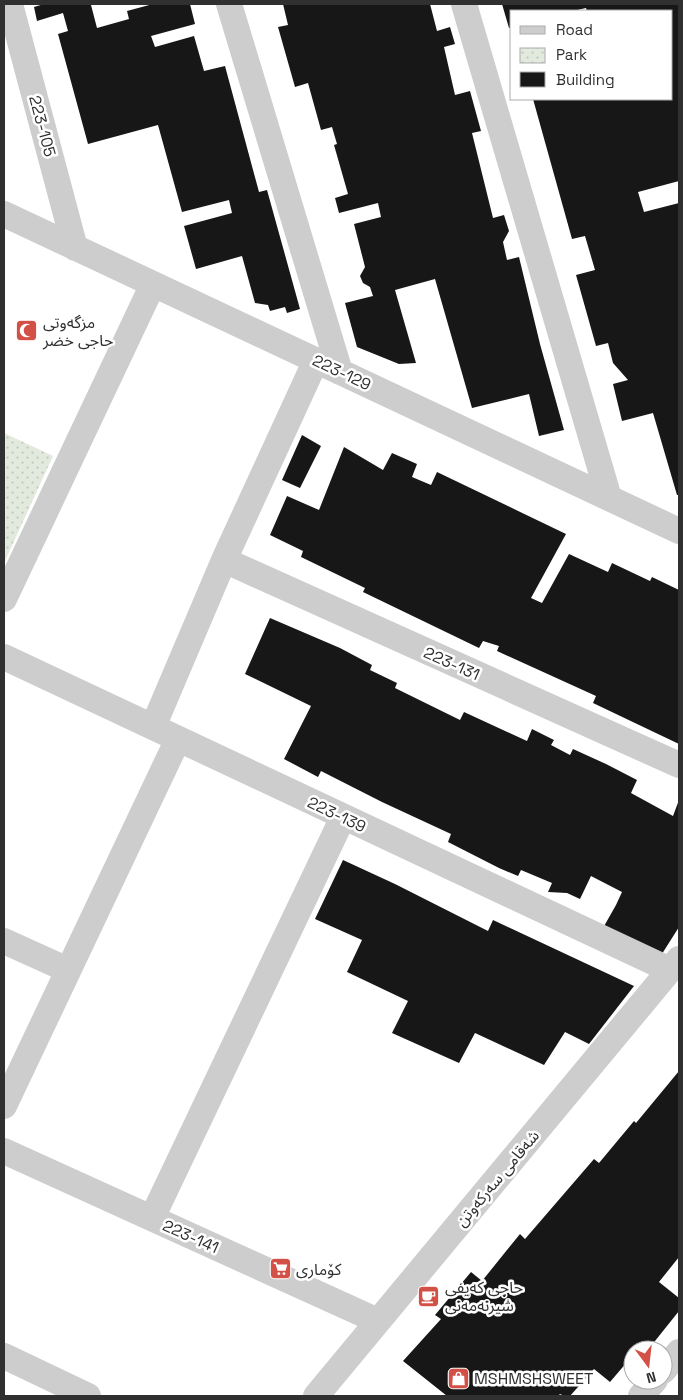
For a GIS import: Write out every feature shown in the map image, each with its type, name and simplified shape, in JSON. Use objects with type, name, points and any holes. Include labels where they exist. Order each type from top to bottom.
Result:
[{"type":"street","name":"223-105","points":[[10,4],[75,248]]},
{"type":"street","points":[[229,4],[340,372]]},
{"type":"street","points":[[464,4],[609,498]]},
{"type":"street","name":"223-129","points":[[4,214],[679,531]]},
{"type":"street","points":[[4,599],[153,284]]},
{"type":"street","points":[[153,727],[224,560],[316,360]]},
{"type":"street","name":"223-131","points":[[224,560],[679,765]]},
{"type":"street","name":"223-139","points":[[4,657],[343,817],[674,965]]},
{"type":"street","points":[[4,1106],[178,739]]},
{"type":"street","points":[[152,1218],[343,817]]},
{"type":"street","points":[[4,941],[68,970]]},
{"type":"street","name":"شەقامی سەرکەوتن","points":[[316,1396],[674,965]]},
{"type":"street","name":"223-141","points":[[4,1151],[378,1321]]},
{"type":"street","points":[[4,1356],[88,1396]]},
{"type":"green space","points":[[4,433],[53,456],[4,563]]},
{"type":"building","points":[[44,4],[95,4],[91,5],[97,28],[129,19],[127,11],[153,4],[190,4],[195,24],[151,36],[155,47],[194,36],[204,71],[225,66],[259,192],[267,190],[300,309],[287,313],[285,307],[270,311],[268,305],[255,303],[242,256],[196,269],[184,226],[232,213],[229,200],[182,212],[158,125],[88,144],[58,34],[68,31],[63,13],[37,21],[34,7]]},
{"type":"building","points":[[283,4],[430,4],[437,31],[450,27],[455,44],[444,47],[455,95],[470,91],[481,131],[472,133],[493,218],[504,215],[509,231],[503,242],[507,260],[519,257],[540,344],[564,430],[539,436],[529,394],[472,408],[435,279],[395,290],[416,363],[399,364],[357,347],[345,303],[373,296],[370,287],[363,283],[360,276],[365,267],[354,224],[381,217],[378,203],[339,213],[335,198],[348,194],[334,145],[337,144],[332,127],[321,130],[308,83],[295,87],[278,27],[288,25]]},
{"type":"building","points":[[502,4],[679,4],[679,181],[638,192],[644,212],[679,203],[679,495],[677,495],[653,413],[622,421],[613,384],[628,380],[613,363],[608,343],[596,346],[576,275],[595,270],[585,236],[572,239],[533,100],[673,100],[673,10],[587,10],[586,8],[577,10],[510,10],[509,28]]},
{"type":"building","points":[[302,435],[321,446],[300,488],[282,480]]},
{"type":"building","points":[[344,447],[383,470],[392,453],[417,464],[412,477],[431,485],[437,472],[566,534],[531,598],[542,603],[569,554],[608,572],[612,563],[650,581],[652,577],[679,590],[679,744],[593,703],[596,696],[497,651],[499,646],[483,641],[479,648],[363,592],[365,588],[301,557],[303,551],[270,535],[287,496],[319,510]]},
{"type":"building","points":[[270,618],[340,648],[372,665],[370,670],[397,683],[395,688],[460,720],[464,712],[527,741],[532,729],[554,740],[551,745],[570,755],[573,749],[606,764],[637,780],[631,793],[673,816],[679,800],[679,927],[660,957],[603,928],[622,892],[591,876],[580,899],[567,893],[548,892],[552,883],[521,870],[518,876],[499,868],[448,842],[451,834],[321,771],[318,777],[284,759],[311,706],[245,674]]},
{"type":"building","points":[[343,860],[488,931],[493,920],[634,986],[589,1044],[565,1032],[544,1065],[475,1033],[459,1063],[392,1033],[408,1001],[347,972],[362,940],[315,919]]},
{"type":"building","points":[[679,1071],[679,1257],[659,1282],[679,1298],[679,1311],[656,1340],[623,1340],[623,1367],[610,1382],[594,1369],[570,1396],[560,1394],[558,1396],[447,1396],[403,1361],[441,1319],[435,1315],[471,1272],[482,1281],[520,1234],[525,1239],[594,1159],[599,1163],[634,1121],[636,1123]]},
{"type":"place","name":"مزگه‌وتی حاجی خضر","points":[[27,331]]},
{"type":"place","name":"كۆماری","points":[[280,1269]]},
{"type":"place","name":"حاجی کەیفی شیرنەمەنی","points":[[429,1296]]},
{"type":"place","name":"MSHMSHSWEET","points":[[458,1378]]}]
